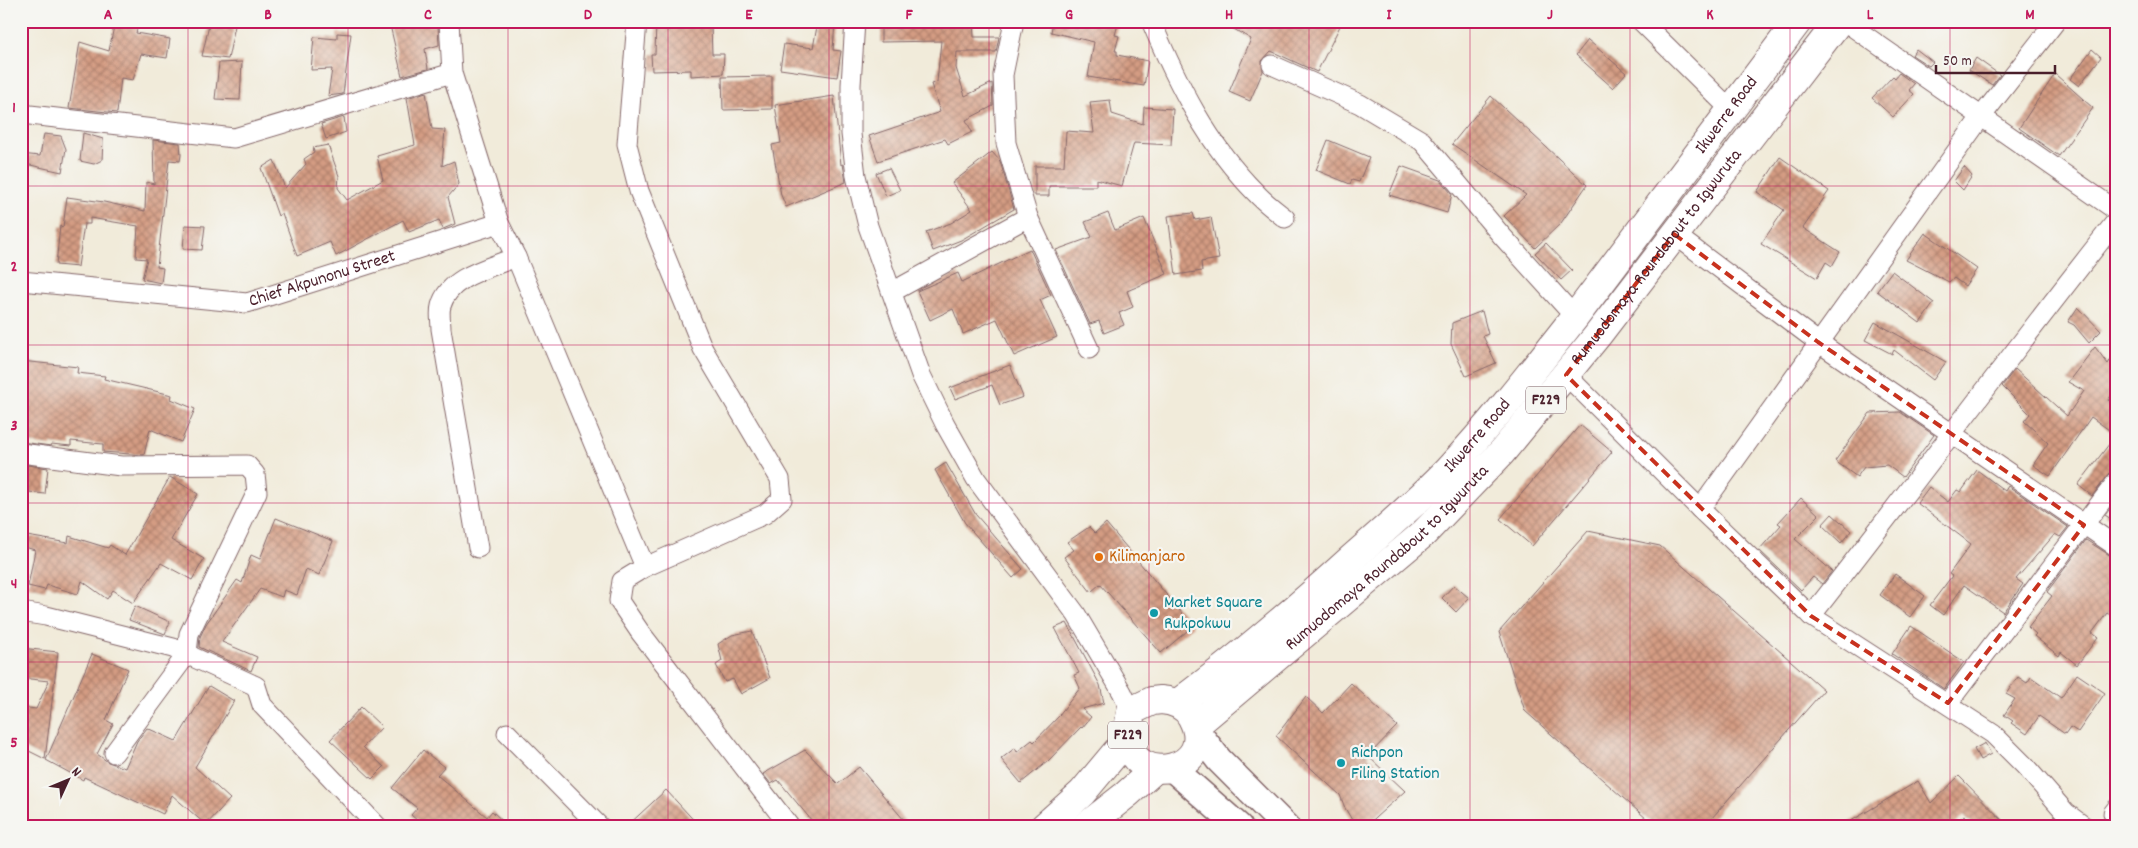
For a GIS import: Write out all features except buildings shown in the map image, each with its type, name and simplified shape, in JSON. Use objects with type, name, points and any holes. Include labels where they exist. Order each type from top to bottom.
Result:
[{"type":"main road","name":"Ikwerre Road","points":[[1178,703],[1246,652],[1304,602],[1420,497],[1468,448],[1575,317],[1798,21]]},
{"type":"main road","name":"Rumuodomaya Roundabout to Igwuruta","points":[[1197,729],[1424,533],[1502,452],[1566,375],[1839,21]]},
{"type":"main road","name":"F229","points":[[1164,768],[1145,764],[1137,758],[1131,748],[1128,738],[1131,711],[1152,701],[1160,700],[1178,703]]},
{"type":"main road","points":[[1178,703],[1189,712],[1197,729],[1219,760],[1286,827]]},
{"type":"main road","name":"F229","points":[[1085,827],[1126,794],[1164,768],[1186,761],[1195,748],[1197,729]]},
{"type":"main road","name":"F229","points":[[1044,827],[1082,793],[1128,738]]},
{"type":"main road","points":[[1164,768],[1239,827]]},
{"type":"street","points":[[449,21],[452,74],[499,223],[516,257],[645,567]]},
{"type":"street","points":[[637,21],[627,144],[639,191],[703,349],[780,479],[782,499],[766,514],[645,567],[622,581],[619,601],[640,632],[790,827]]},
{"type":"street","points":[[855,21],[851,85],[851,134],[856,176],[868,226],[921,375],[945,424],[976,479],[1076,614],[1122,692],[1131,711]]},
{"type":"street","points":[[1014,21],[1003,75],[1006,143],[1028,217],[1090,349]]},
{"type":"street","points":[[1151,21],[1170,66],[1215,146],[1256,194],[1285,218]]},
{"type":"street","points":[[1641,21],[1731,110]]},
{"type":"street","points":[[1844,21],[2117,211]]},
{"type":"street","points":[[1700,509],[1981,117],[2056,21]]},
{"type":"street","points":[[1272,65],[1360,104],[1422,141],[1496,229],[1575,317]]},
{"type":"street","points":[[21,114],[234,138],[452,74]]},
{"type":"street","points":[[892,292],[1028,217]]},
{"type":"street","points":[[1811,616],[2117,220]]},
{"type":"street","name":"Chief Akpunonu Street","points":[[21,281],[246,302],[499,223]]},
{"type":"street","points":[[1674,234],[1818,342],[1952,432],[2117,547]]},
{"type":"street","points":[[478,548],[441,329],[440,308],[446,292],[459,281],[516,257]]},
{"type":"street","points":[[1566,375],[1700,509],[1811,616],[1948,703],[1993,734],[2025,766],[2066,813],[2085,827]]},
{"type":"street","points":[[21,453],[121,466],[247,465],[255,474],[258,492],[189,634],[187,654],[114,753]]},
{"type":"street","points":[[1948,703],[2117,481]]},
{"type":"street","points":[[21,612],[46,616],[173,648],[256,686],[262,705],[378,827]]},
{"type":"street","points":[[507,734],[600,827]]},
{"type":"highlighted area","points":[[1674,234],[1818,342],[2084,525],[1948,703],[1811,616],[1566,375]]},
{"type":"place","name":"Kilimanjaro","points":[[1099,557]]},
{"type":"place","name":"Market Square Rukpokwu","points":[[1154,613]]},
{"type":"place","name":"Richpon Filing Station","points":[[1341,763]]}]
